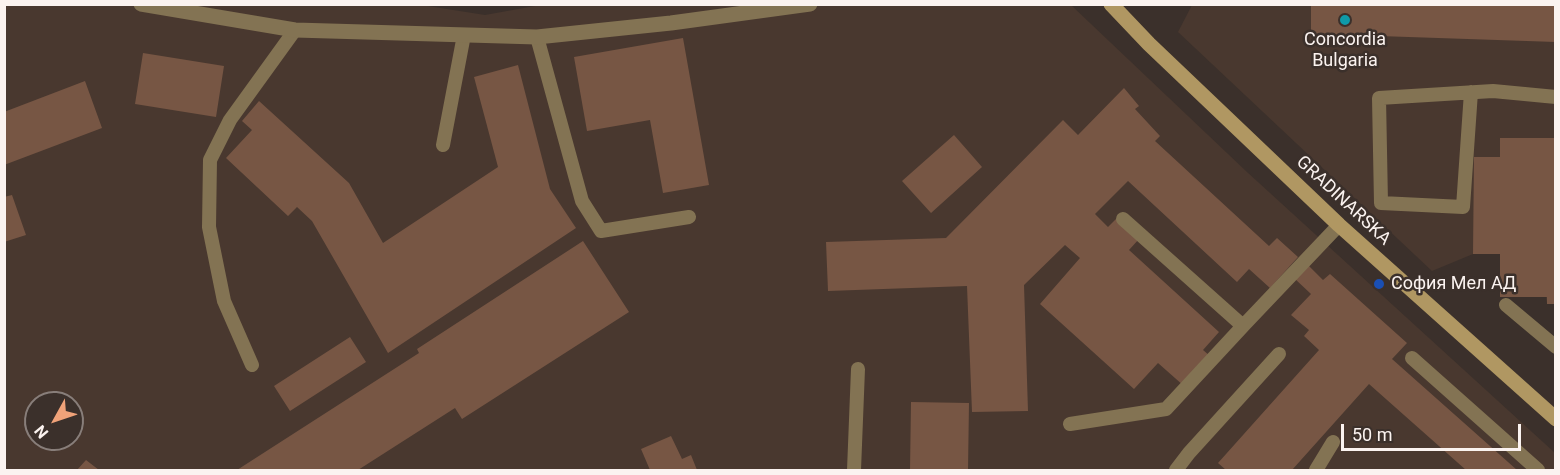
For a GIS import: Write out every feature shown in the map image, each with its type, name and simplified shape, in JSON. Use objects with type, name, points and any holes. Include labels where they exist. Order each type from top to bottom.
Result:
[{"type":"street","points":[[141,4],[295,30],[537,37],[672,23],[810,4]]},
{"type":"street","name":"GRADINARSKA","points":[[1111,4],[1149,44],[1339,225],[1556,419]]},
{"type":"lane","points":[[252,365],[224,301],[209,227],[210,160],[230,120],[295,30]]},
{"type":"lane","points":[[443,145],[464,35]]},
{"type":"lane","points":[[537,37],[582,201],[601,231],[689,217]]},
{"type":"lane","points":[[1471,92],[1463,207],[1381,203],[1379,98],[1471,92],[1493,91],[1556,97]]},
{"type":"lane","points":[[1123,219],[1243,326]]},
{"type":"lane","points":[[1070,424],[1166,409],[1339,225]]},
{"type":"lane","points":[[1506,305],[1556,347]]},
{"type":"lane","points":[[1176,471],[1189,453],[1279,354]]},
{"type":"lane","points":[[1412,358],[1539,471]]},
{"type":"lane","points":[[854,471],[858,369]]},
{"type":"lane","points":[[1316,471],[1333,442]]},
{"type":"shaded area","points":[[415,4],[485,15],[546,4],[1071,5],[1247,172],[1555,453],[1555,470],[5,470],[4,5]]},
{"type":"shaded area","name":"София Мел АД","points":[[1192,5],[1555,5],[1555,304],[1547,304],[1546,297],[1500,297],[1500,254],[1473,254],[1432,271],[1178,32]]},
{"type":"building","points":[[1311,4],[1556,4],[1556,42],[1379,36],[1311,37]]},
{"type":"building","points":[[683,38],[709,185],[663,193],[650,120],[587,131],[574,57]]},
{"type":"building","points":[[143,53],[224,66],[216,117],[135,104]]},
{"type":"building","points":[[518,65],[550,189],[576,228],[388,353],[312,221],[297,207],[288,216],[226,158],[252,130],[242,121],[259,101],[349,183],[383,243],[498,167],[474,77]]},
{"type":"building","points":[[85,81],[102,128],[4,165],[4,112]]},
{"type":"building","points":[[1124,88],[1139,106],[1135,109],[1160,136],[1155,141],[1269,246],[1277,238],[1298,257],[1270,288],[1249,269],[1237,282],[1128,181],[1095,214],[1108,227],[1116,219],[1139,239],[1129,250],[1219,332],[1203,350],[1210,356],[1184,386],[1158,363],[1134,389],[1040,304],[1080,258],[1065,245],[1024,285],[1028,411],[972,412],[967,286],[828,291],[826,242],[946,238],[1063,120],[1078,135]]},
{"type":"building","points":[[954,135],[982,167],[931,213],[902,181]]},
{"type":"building","points":[[1500,138],[1556,138],[1556,304],[1547,304],[1547,297],[1500,297],[1500,254],[1473,254],[1474,157],[1500,157]]},
{"type":"building","points":[[12,195],[26,235],[4,242],[4,197]]},
{"type":"building","points":[[583,241],[629,312],[462,419],[455,408],[358,470],[237,470],[419,353],[417,349]]},
{"type":"building","points":[[1308,265],[1323,280],[1330,274],[1407,343],[1392,359],[1517,470],[1466,470],[1369,384],[1292,470],[1226,470],[1218,463],[1319,350],[1304,336],[1309,330],[1291,315],[1311,294],[1294,278]]},
{"type":"building","points":[[350,337],[366,362],[290,411],[274,386]]},
{"type":"building","points":[[911,402],[969,403],[968,470],[910,470]]},
{"type":"building","points":[[671,436],[682,459],[691,455],[697,470],[650,470],[641,449]]},
{"type":"building","points":[[86,460],[99,470],[77,470]]},
{"type":"place","name":"Concordia Bulgaria","points":[[1345,20]]},
{"type":"place","name":"София Мел АД","points":[[1379,284]]}]
